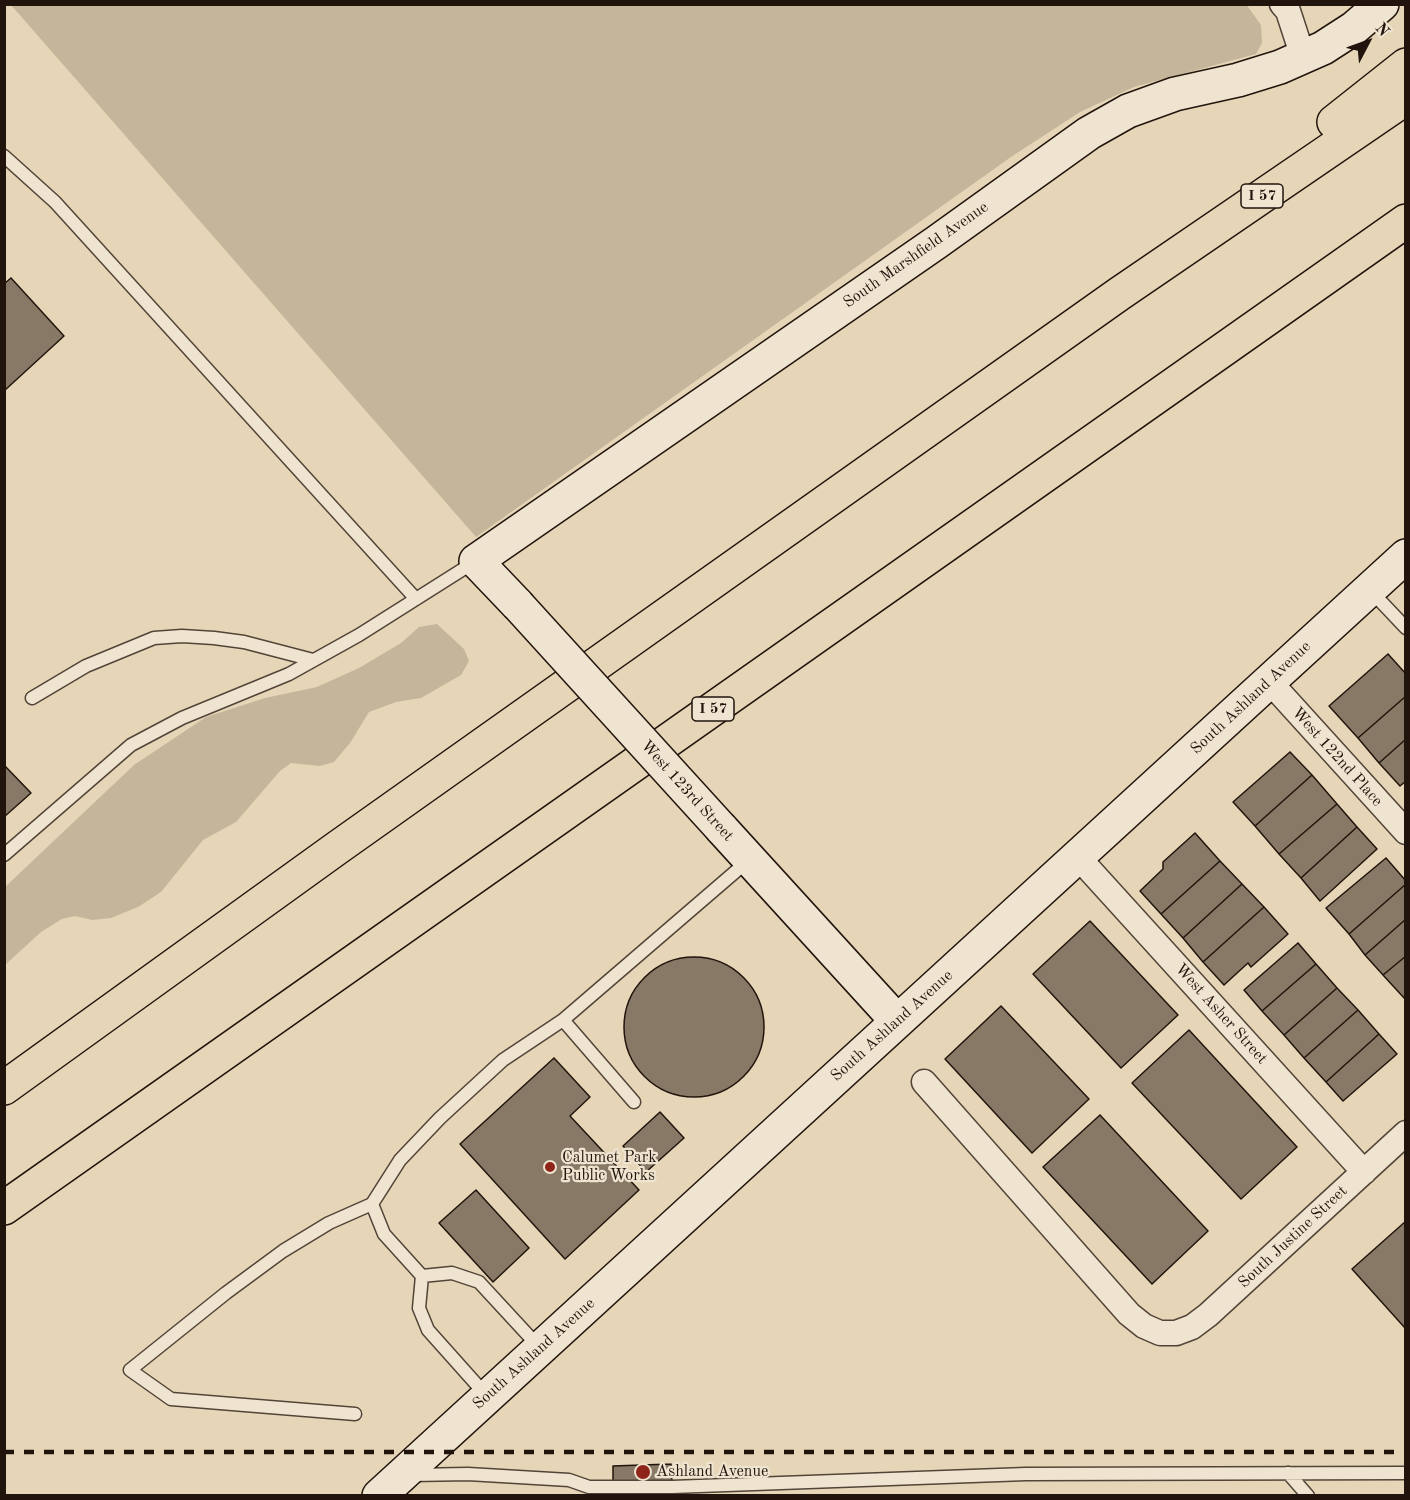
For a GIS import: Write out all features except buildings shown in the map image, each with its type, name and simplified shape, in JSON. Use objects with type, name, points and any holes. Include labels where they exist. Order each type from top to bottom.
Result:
[{"type":"highway","points":[[1119,294],[1406,65]]},
{"type":"highway","name":"I 57","points":[[4,1088],[337,848],[1119,294],[1406,98]]},
{"type":"highway","name":"I 57","points":[[10,1205],[1406,221]]},
{"type":"main road","name":"South Marshfield Avenue","points":[[476,561],[927,249],[1089,133],[1128,111],[1175,94],[1238,80],[1303,57],[1323,48],[1354,28],[1382,4]]},
{"type":"main road","name":"South Ashland Avenue","points":[[390,1485],[1406,556]]},
{"type":"main road","name":"West 123rd Street","points":[[476,561],[897,1022]]},
{"type":"street","points":[[1282,4],[1288,11],[1303,57]]},
{"type":"street","name":"West 122nd Place","points":[[1270,682],[1406,832]]},
{"type":"street","name":"West Asher Street","points":[[1078,857],[1364,1172]]},
{"type":"street","name":"South Justine Street","points":[[924,1082],[1129,1314],[1144,1326],[1160,1332],[1176,1333],[1192,1327],[1208,1315],[1406,1133]]},
{"type":"lane","points":[[4,156],[55,202],[416,599]]},
{"type":"lane","points":[[4,855],[131,745],[182,718],[289,674],[359,635],[476,561]]},
{"type":"lane","points":[[1369,589],[1406,628]]},
{"type":"lane","points":[[32,698],[86,666],[154,638],[183,636],[244,642],[313,660]]},
{"type":"lane","points":[[355,1414],[171,1399],[130,1370],[226,1293],[284,1251],[329,1223],[372,1204],[400,1160],[440,1118],[503,1060],[563,1020],[750,859]]},
{"type":"lane","points":[[563,1020],[634,1102]]},
{"type":"lane","points":[[372,1204],[384,1234],[422,1276],[419,1308],[428,1330],[488,1396]]},
{"type":"lane","points":[[422,1276],[452,1273],[479,1282],[540,1348]]},
{"type":"lane","points":[[390,1485],[468,1474],[569,1480],[589,1487],[598,1487],[1026,1473],[1406,1473]]},
{"type":"lane","points":[[1288,1473],[1308,1496]]},
{"type":"shaded area","points":[[1246,4],[1261,25],[1262,43],[1256,54],[1134,87],[1080,112],[1011,157],[476,537],[11,5]]},
{"type":"shaded area","points":[[437,624],[464,649],[469,661],[461,675],[421,698],[396,702],[369,712],[350,743],[334,762],[320,766],[291,763],[280,771],[236,822],[203,840],[161,892],[138,907],[111,918],[92,920],[75,916],[62,919],[41,932],[5,965],[5,887],[134,765],[206,717],[265,698],[317,687],[359,668],[401,643],[419,627]]},
{"type":"railway","points":[[4,1452],[1406,1452]]},
{"type":"place","name":"Calumet Park Public Works","points":[[550,1167]]},
{"type":"place","name":"Ashland Avenue","points":[[643,1472]]}]
